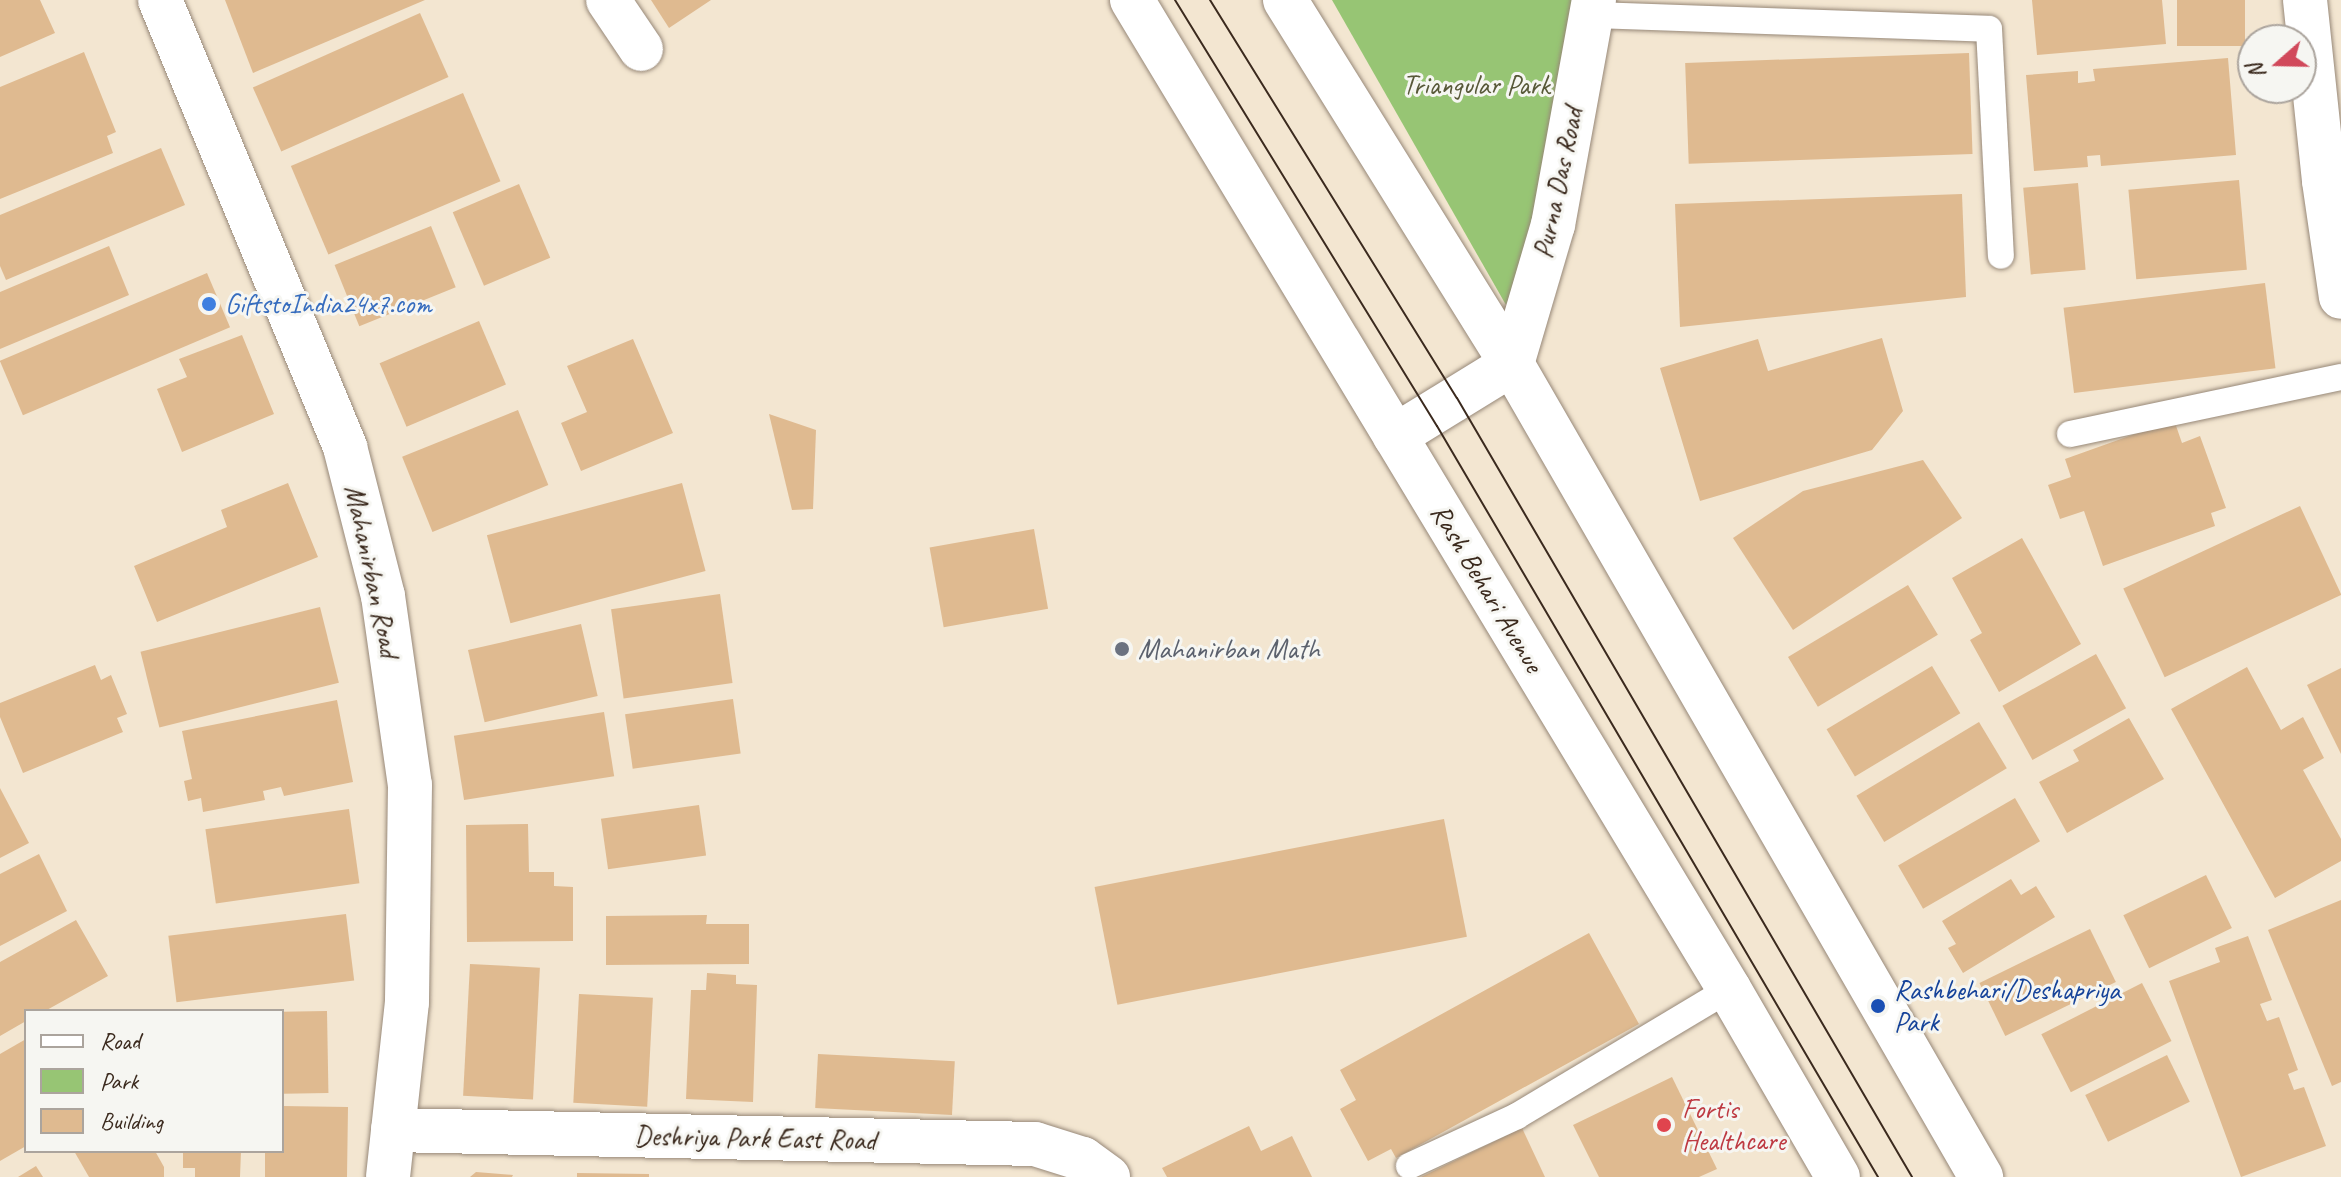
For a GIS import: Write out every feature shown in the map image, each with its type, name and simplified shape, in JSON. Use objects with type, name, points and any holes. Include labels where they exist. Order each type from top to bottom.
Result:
[{"type":"street","name":"Mahanirban Road","points":[[160,0],[345,447],[383,596],[410,785],[407,1002],[388,1177]]},
{"type":"street","points":[[608,0],[641,49]]},
{"type":"street","name":"Rash Behari Avenue","points":[[1132,0],[1729,989],[1838,1177]]},
{"type":"street","points":[[1285,0],[1512,364],[1981,1177]]},
{"type":"street","points":[[2305,0],[2324,181],[2341,297]]},
{"type":"street","name":"Purna Das Road","points":[[1512,364],[1553,225],[1593,7]]},
{"type":"street","points":[[1395,436],[1512,364]]},
{"type":"street","name":"Deshriya Park East Road","points":[[393,1130],[920,1159],[1035,1144],[1083,1159],[1108,1177]]},
{"type":"lane","points":[[1593,7],[1989,29],[2001,256]]},
{"type":"lane","points":[[2070,434],[2341,377]]},
{"type":"lane","points":[[1409,1166],[1517,1116],[1729,989]]},
{"type":"green space","name":"Triangular Park","points":[[1332,0],[1575,0],[1534,239],[1506,305]]},
{"type":"building","points":[[0,0],[40,0],[55,33],[0,57]]},
{"type":"building","points":[[225,0],[425,0],[253,73]]},
{"type":"building","points":[[651,0],[711,0],[669,28]]},
{"type":"building","points":[[2032,0],[2162,0],[2166,44],[2037,55]]},
{"type":"building","points":[[2177,0],[2245,0],[2245,24],[2237,24],[2237,46],[2177,46]]},
{"type":"building","points":[[420,13],[448,77],[281,151],[253,87]]},
{"type":"building","points":[[84,52],[116,132],[107,136],[113,153],[0,199],[0,87]]},
{"type":"building","points":[[1969,53],[1973,154],[1689,164],[1685,63]]},
{"type":"building","points":[[2228,58],[2236,155],[2101,166],[2100,155],[2087,156],[2088,167],[2034,171],[2026,75],[2078,71],[2078,83],[2095,81],[2093,69]]},
{"type":"building","points":[[463,93],[501,181],[328,254],[291,166]]},
{"type":"building","points":[[161,148],[185,205],[6,280],[0,266],[0,215]]},
{"type":"building","points":[[2239,180],[2247,270],[2136,279],[2128,190]]},
{"type":"building","points":[[2078,183],[2086,270],[2031,274],[2023,188]]},
{"type":"building","points":[[519,184],[550,258],[484,286],[453,212]]},
{"type":"building","points":[[1962,194],[1966,297],[1680,327],[1675,204]]},
{"type":"building","points":[[431,226],[456,287],[359,326],[335,265]]},
{"type":"building","points":[[109,246],[129,295],[0,349],[0,292]]},
{"type":"building","points":[[207,273],[230,327],[23,415],[0,361]]},
{"type":"building","points":[[2265,283],[2275,368],[2074,393],[2064,308]]},
{"type":"building","points":[[479,321],[506,385],[407,427],[380,363]]},
{"type":"building","points":[[242,335],[274,414],[182,452],[157,389],[187,377],[179,359]]},
{"type":"building","points":[[1882,338],[1903,411],[1872,450],[1700,501],[1660,368],[1758,339],[1768,371]]},
{"type":"building","points":[[633,339],[673,433],[581,471],[561,423],[587,412],[567,366]]},
{"type":"building","points":[[518,410],[548,485],[432,532],[402,457]]},
{"type":"building","points":[[769,414],[816,430],[813,509],[792,510]]},
{"type":"building","points":[[2174,420],[2182,443],[2200,436],[2226,508],[2211,513],[2215,526],[2103,566],[2084,511],[2060,519],[2048,485],[2071,477],[2065,459]]},
{"type":"building","points":[[1923,460],[1962,518],[1793,630],[1733,538],[1803,491]]},
{"type":"building","points":[[288,483],[318,557],[157,622],[134,566],[227,527],[221,510]]},
{"type":"building","points":[[682,483],[706,571],[510,623],[487,535]]},
{"type":"building","points":[[2300,506],[2341,595],[2165,677],[2123,588]]},
{"type":"building","points":[[1034,529],[1048,609],[944,627],[930,547]]},
{"type":"building","points":[[2022,538],[2081,644],[1999,692],[1970,640],[1982,633],[1952,578]]},
{"type":"building","points":[[1908,585],[1938,635],[1818,707],[1788,657]]},
{"type":"building","points":[[720,594],[733,683],[624,698],[611,609]]},
{"type":"building","points":[[320,607],[339,683],[159,727],[140,652]]},
{"type":"building","points":[[581,624],[598,696],[485,722],[468,650]]},
{"type":"building","points":[[2096,654],[2126,708],[2032,760],[2002,706]]},
{"type":"building","points":[[95,665],[101,680],[111,675],[127,714],[117,718],[123,732],[23,773],[0,717],[0,703]]},
{"type":"building","points":[[1932,666],[1960,713],[1855,776],[1827,729]]},
{"type":"building","points":[[2247,667],[2281,730],[2303,717],[2324,758],[2303,770],[2341,839],[2341,861],[2275,898],[2171,709]]},
{"type":"building","points":[[2341,668],[2341,754],[2307,685]]},
{"type":"building","points":[[733,699],[741,753],[633,769],[625,714]]},
{"type":"building","points":[[337,700],[353,782],[284,796],[281,787],[263,791],[265,800],[203,812],[201,798],[188,801],[184,781],[192,779],[182,731]]},
{"type":"building","points":[[604,712],[614,776],[464,800],[454,736]]},
{"type":"building","points":[[2129,718],[2164,779],[2067,833],[2039,782],[2079,761],[2073,750]]},
{"type":"building","points":[[1979,722],[2007,768],[1884,842],[1856,796]]},
{"type":"building","points":[[0,788],[29,843],[0,858]]},
{"type":"building","points":[[2015,798],[2040,841],[1923,909],[1898,866]]},
{"type":"building","points":[[699,805],[706,856],[608,869],[601,819]]},
{"type":"building","points":[[349,809],[359,883],[216,903],[205,829]]},
{"type":"building","points":[[1444,819],[1467,937],[1117,1005],[1095,887]]},
{"type":"building","points":[[528,824],[529,872],[554,872],[554,886],[573,887],[573,941],[467,942],[466,825]]},
{"type":"building","points":[[39,854],[67,911],[0,946],[0,874]]},
{"type":"building","points":[[2206,875],[2232,928],[2149,968],[2123,915]]},
{"type":"building","points":[[2011,879],[2021,895],[2036,886],[2055,917],[1963,973],[1948,948],[1956,944],[1942,921]]},
{"type":"building","points":[[2341,900],[2341,1082],[2332,1086],[2268,930]]},
{"type":"building","points":[[346,914],[354,981],[176,1002],[168,936]]},
{"type":"building","points":[[707,915],[706,924],[749,924],[749,964],[606,965],[606,916]]},
{"type":"building","points":[[76,920],[108,976],[49,1009],[24,1009],[24,1022],[0,1036],[0,962]]},
{"type":"building","points":[[2090,929],[2116,982],[2005,1036],[1979,983]]},
{"type":"building","points":[[1589,933],[1639,1024],[1396,1158],[1391,1149],[1368,1161],[1340,1109],[1356,1100],[1340,1070]]},
{"type":"building","points":[[2248,936],[2272,1000],[2260,1004],[2267,1021],[2279,1017],[2298,1070],[2288,1074],[2294,1090],[2304,1087],[2326,1146],[2241,1177],[2169,981],[2220,962],[2215,948]]},
{"type":"building","points":[[470,964],[540,968],[533,1099],[463,1096]]},
{"type":"building","points":[[707,973],[736,975],[736,984],[757,985],[753,1102],[686,1099],[691,990],[706,990]]},
{"type":"building","points":[[2142,983],[2172,1041],[2071,1092],[2041,1034]]},
{"type":"building","points":[[579,994],[653,998],[647,1107],[573,1103]]},
{"type":"building","points":[[327,1011],[328,1093],[284,1094],[284,1012]]},
{"type":"building","points":[[24,1040],[24,1147],[0,1161],[0,1054]]},
{"type":"building","points":[[818,1054],[955,1061],[952,1115],[815,1108]]},
{"type":"building","points":[[2167,1055],[2190,1102],[2108,1142],[2085,1095]]},
{"type":"building","points":[[1672,1077],[1717,1169],[1699,1177],[1599,1177],[1573,1125]]},
{"type":"building","points":[[284,1106],[348,1107],[347,1177],[265,1177],[265,1153],[284,1153]]},
{"type":"building","points":[[1249,1126],[1261,1151],[1292,1136],[1312,1177],[1167,1177],[1162,1168]]},
{"type":"building","points":[[1522,1128],[1545,1177],[1421,1177]]},
{"type":"building","points":[[75,1153],[156,1153],[164,1167],[164,1177],[89,1177]]},
{"type":"building","points":[[183,1153],[241,1153],[240,1177],[195,1177],[195,1168],[183,1168]]},
{"type":"building","points":[[36,1166],[43,1177],[18,1177]]},
{"type":"building","points":[[476,1172],[513,1175],[470,1177]]},
{"type":"building","points":[[577,1173],[649,1174],[649,1177],[577,1177]]},
{"type":"tram line","points":[[1175,0],[1437,426],[1878,1177]]},
{"type":"tram line","points":[[1210,0],[1457,398],[1912,1177]]},
{"type":"place","name":"GiftstoIndia24x7.com","points":[[209,304]]},
{"type":"place","name":"Mahanirban Math","points":[[1122,649]]},
{"type":"place","name":"Rashbehari/Deshapriya Park","points":[[1878,1006]]},
{"type":"place","name":"Fortis Healthcare","points":[[1664,1125]]}]
